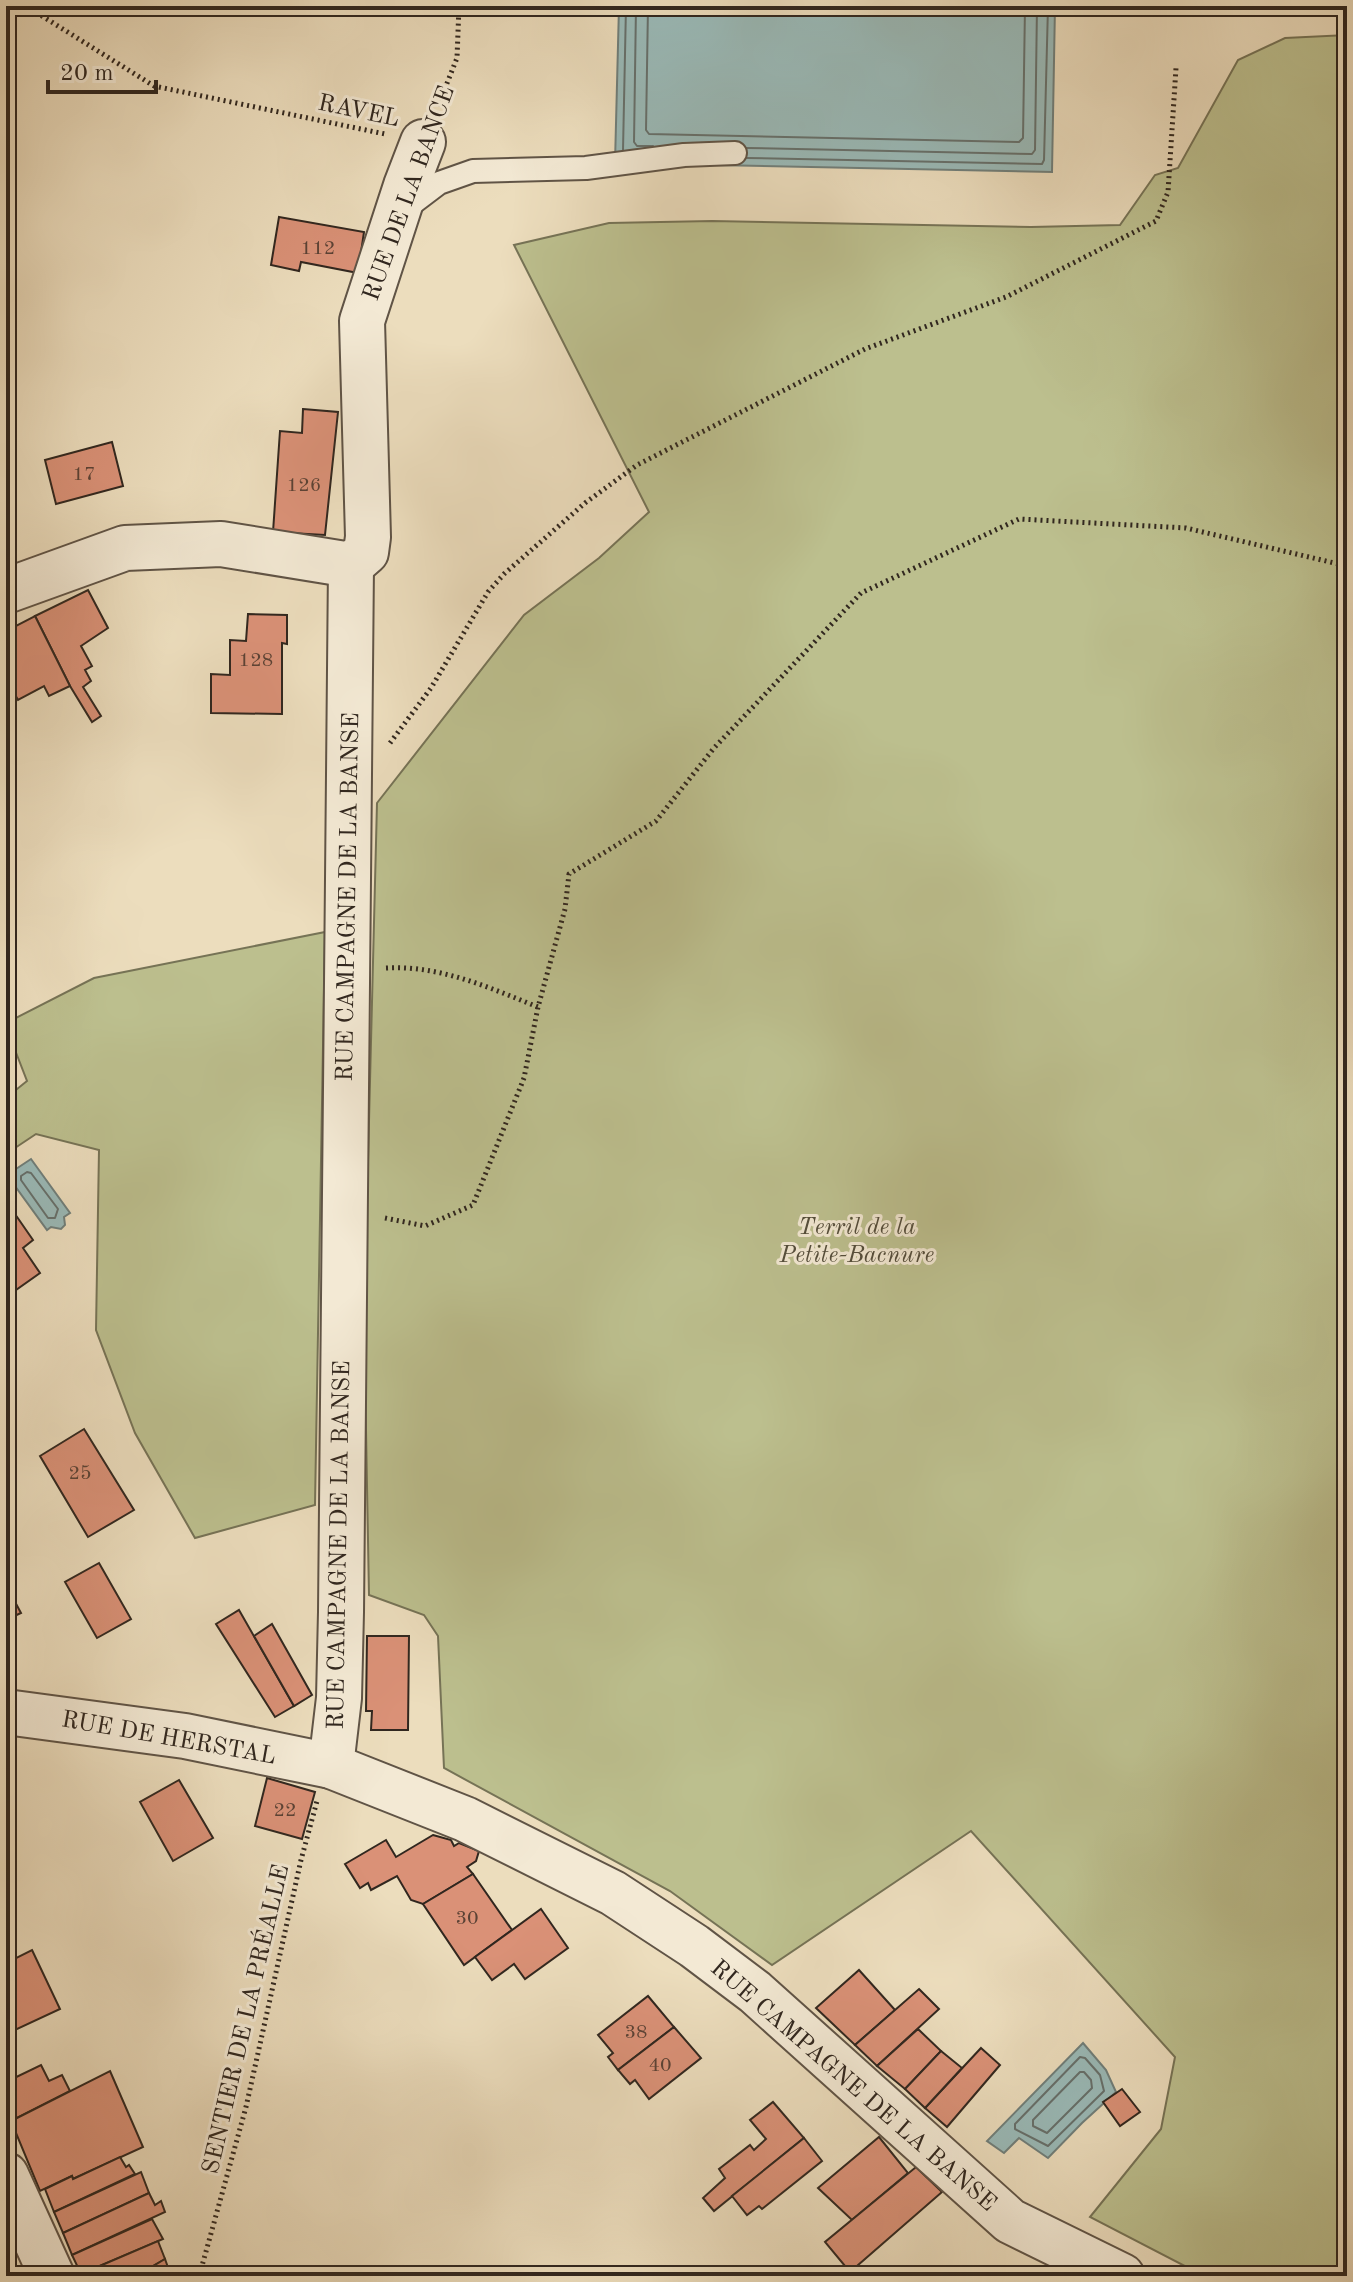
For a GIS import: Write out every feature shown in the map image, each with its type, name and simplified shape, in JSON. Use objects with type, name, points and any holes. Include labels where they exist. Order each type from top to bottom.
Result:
[{"type":"street","name":"RUE DE LA BANCE","points":[[351,565],[366,552],[368,537],[362,321],[423,142]]},
{"type":"street","points":[[6,591],[125,548],[221,544],[351,565]]},
{"type":"street","name":"RUE CAMPAGNE DE LA BANSE","points":[[351,565],[339,1698],[331,1766],[465,1819],[613,1893],[694,1946],[755,1992],[1010,2221],[1122,2276]]},
{"type":"street","name":"RUE DE HERSTAL","points":[[6,1712],[185,1736],[331,1766]]},
{"type":"street","points":[[6,2175],[52,2276]]},
{"type":"lane","points":[[398,214],[439,183],[473,171],[586,168],[684,155],[735,153]]},
{"type":"path","name":"RAVEL","points":[[26,6],[154,86],[423,142]]},
{"type":"path","name":"RUE DE LA BANCE","points":[[423,142],[457,58],[459,6]]},
{"type":"path","points":[[349,788],[382,753],[431,688],[488,592],[504,574],[585,503],[637,465],[865,349],[1006,297],[1156,221],[1168,192],[1176,68]]},
{"type":"path","points":[[344,1210],[425,1226],[473,1205],[524,1078],[538,1007],[565,909],[569,874],[656,821],[714,748],[861,593],[1019,519],[1186,528],[1347,566]]},
{"type":"path","points":[[347,970],[398,967],[431,971],[476,982],[538,1007]]},
{"type":"path","name":"SENTIER DE LA PRÉALLE","points":[[190,2276],[202,2266],[210,2238],[246,2107],[301,1860],[321,1786],[331,1766]]},
{"type":"green space","name":"Terril de la Petite-Bacnure","points":[[1347,35],[1347,2276],[1204,2276],[1090,2217],[1161,2129],[1175,2057],[971,1831],[772,1965],[670,1891],[444,1768],[438,1636],[424,1615],[369,1595],[364,1320],[377,803],[524,615],[599,558],[649,512],[514,245],[609,223],[712,221],[1031,227],[1120,225],[1155,175],[1178,168],[1238,60],[1285,38]]},
{"type":"green space","points":[[325,932],[315,1505],[195,1538],[135,1433],[96,1330],[99,1150],[36,1134],[6,1154],[6,1098],[27,1081],[15,1050],[6,1043],[6,1023],[94,978]]},
{"type":"water","points":[[619,6],[1055,6],[1052,172],[615,163]]},
{"type":"water","points":[[31,1159],[70,1213],[64,1217],[65,1225],[61,1229],[51,1227],[47,1230],[7,1175]]},
{"type":"water","points":[[1083,2043],[1106,2070],[1116,2092],[1048,2158],[1019,2138],[1004,2153],[987,2141]]},
{"type":"building","points":[[279,217],[364,232],[358,273],[301,262],[299,271],[271,265]]},
{"type":"building","points":[[303,409],[338,412],[325,535],[273,532],[280,431],[302,433]]},
{"type":"building","points":[[112,442],[123,486],[56,504],[45,460]]},
{"type":"building","points":[[88,590],[108,628],[81,646],[92,666],[85,670],[91,681],[83,687],[101,716],[92,722],[35,616]]},
{"type":"building","points":[[248,614],[287,615],[287,644],[282,643],[282,714],[211,713],[211,674],[230,675],[230,640],[246,641]]},
{"type":"building","points":[[35,616],[70,686],[49,696],[44,686],[18,700],[6,678],[6,631]]},
{"type":"building","points":[[6,1201],[33,1240],[23,1248],[40,1273],[6,1297]]},
{"type":"building","points":[[84,1429],[134,1510],[88,1537],[40,1456]]},
{"type":"building","points":[[99,1563],[131,1619],[97,1638],[65,1582]]},
{"type":"building","points":[[6,1585],[21,1613],[6,1620]]},
{"type":"building","points":[[239,1610],[294,1706],[275,1717],[216,1624]]},
{"type":"building","points":[[272,1624],[312,1695],[294,1706],[254,1636]]},
{"type":"building","points":[[367,1636],[409,1636],[408,1730],[371,1730],[372,1711],[366,1711]]},
{"type":"building","points":[[267,1778],[315,1792],[302,1839],[255,1826]]},
{"type":"building","points":[[179,1780],[213,1838],[173,1861],[140,1802]]},
{"type":"building","points":[[433,1835],[451,1840],[454,1846],[459,1843],[479,1851],[476,1861],[467,1867],[473,1874],[423,1904],[411,1900],[397,1876],[371,1890],[368,1883],[360,1888],[345,1864],[386,1840],[396,1857]]},
{"type":"building","points":[[473,1874],[512,1930],[464,1965],[423,1904]]},
{"type":"building","points":[[541,1909],[568,1948],[525,1979],[514,1964],[492,1980],[475,1957]]},
{"type":"building","points":[[32,1950],[60,2009],[15,2030],[6,2011],[6,1963]]},
{"type":"building","points":[[859,1970],[895,2010],[855,2045],[816,2008]]},
{"type":"building","points":[[919,1989],[939,2009],[877,2066],[855,2045]]},
{"type":"building","points":[[648,1996],[674,2027],[618,2070],[608,2057],[613,2053],[598,2035]]},
{"type":"building","points":[[674,2027],[701,2058],[649,2099],[635,2080],[630,2084],[618,2070]]},
{"type":"building","points":[[918,2029],[941,2051],[905,2089],[877,2066]]},
{"type":"building","points":[[981,2048],[1000,2065],[947,2127],[925,2108]]},
{"type":"building","points":[[941,2051],[962,2068],[925,2108],[905,2089]]},
{"type":"building","points":[[41,2065],[49,2081],[62,2075],[70,2091],[11,2121],[6,2111],[6,2082]]},
{"type":"building","points":[[110,2071],[143,2147],[40,2191],[11,2121]]},
{"type":"building","points":[[1122,2089],[1140,2112],[1120,2126],[1103,2102]]},
{"type":"building","points":[[773,2102],[804,2138],[714,2211],[703,2198],[725,2178],[719,2169],[750,2145],[754,2150],[766,2139],[750,2120]]},
{"type":"building","points":[[879,2137],[908,2173],[852,2220],[818,2188]]},
{"type":"building","points":[[804,2138],[822,2161],[762,2209],[759,2206],[747,2215],[732,2196]]},
{"type":"building","points":[[120,2157],[135,2174],[54,2212],[45,2189]]},
{"type":"building","points":[[916,2167],[942,2192],[850,2272],[825,2242]]},
{"type":"building","points":[[141,2172],[149,2193],[63,2233],[54,2212]]},
{"type":"building","points":[[149,2193],[155,2205],[161,2201],[165,2212],[72,2255],[63,2233]]},
{"type":"building","points":[[152,2219],[163,2239],[81,2274],[72,2255]]},
{"type":"building","points":[[158,2241],[165,2259],[153,2266],[125,2276],[81,2274]]},
{"type":"building","points":[[165,2259],[171,2276],[125,2276],[153,2266]]}]
